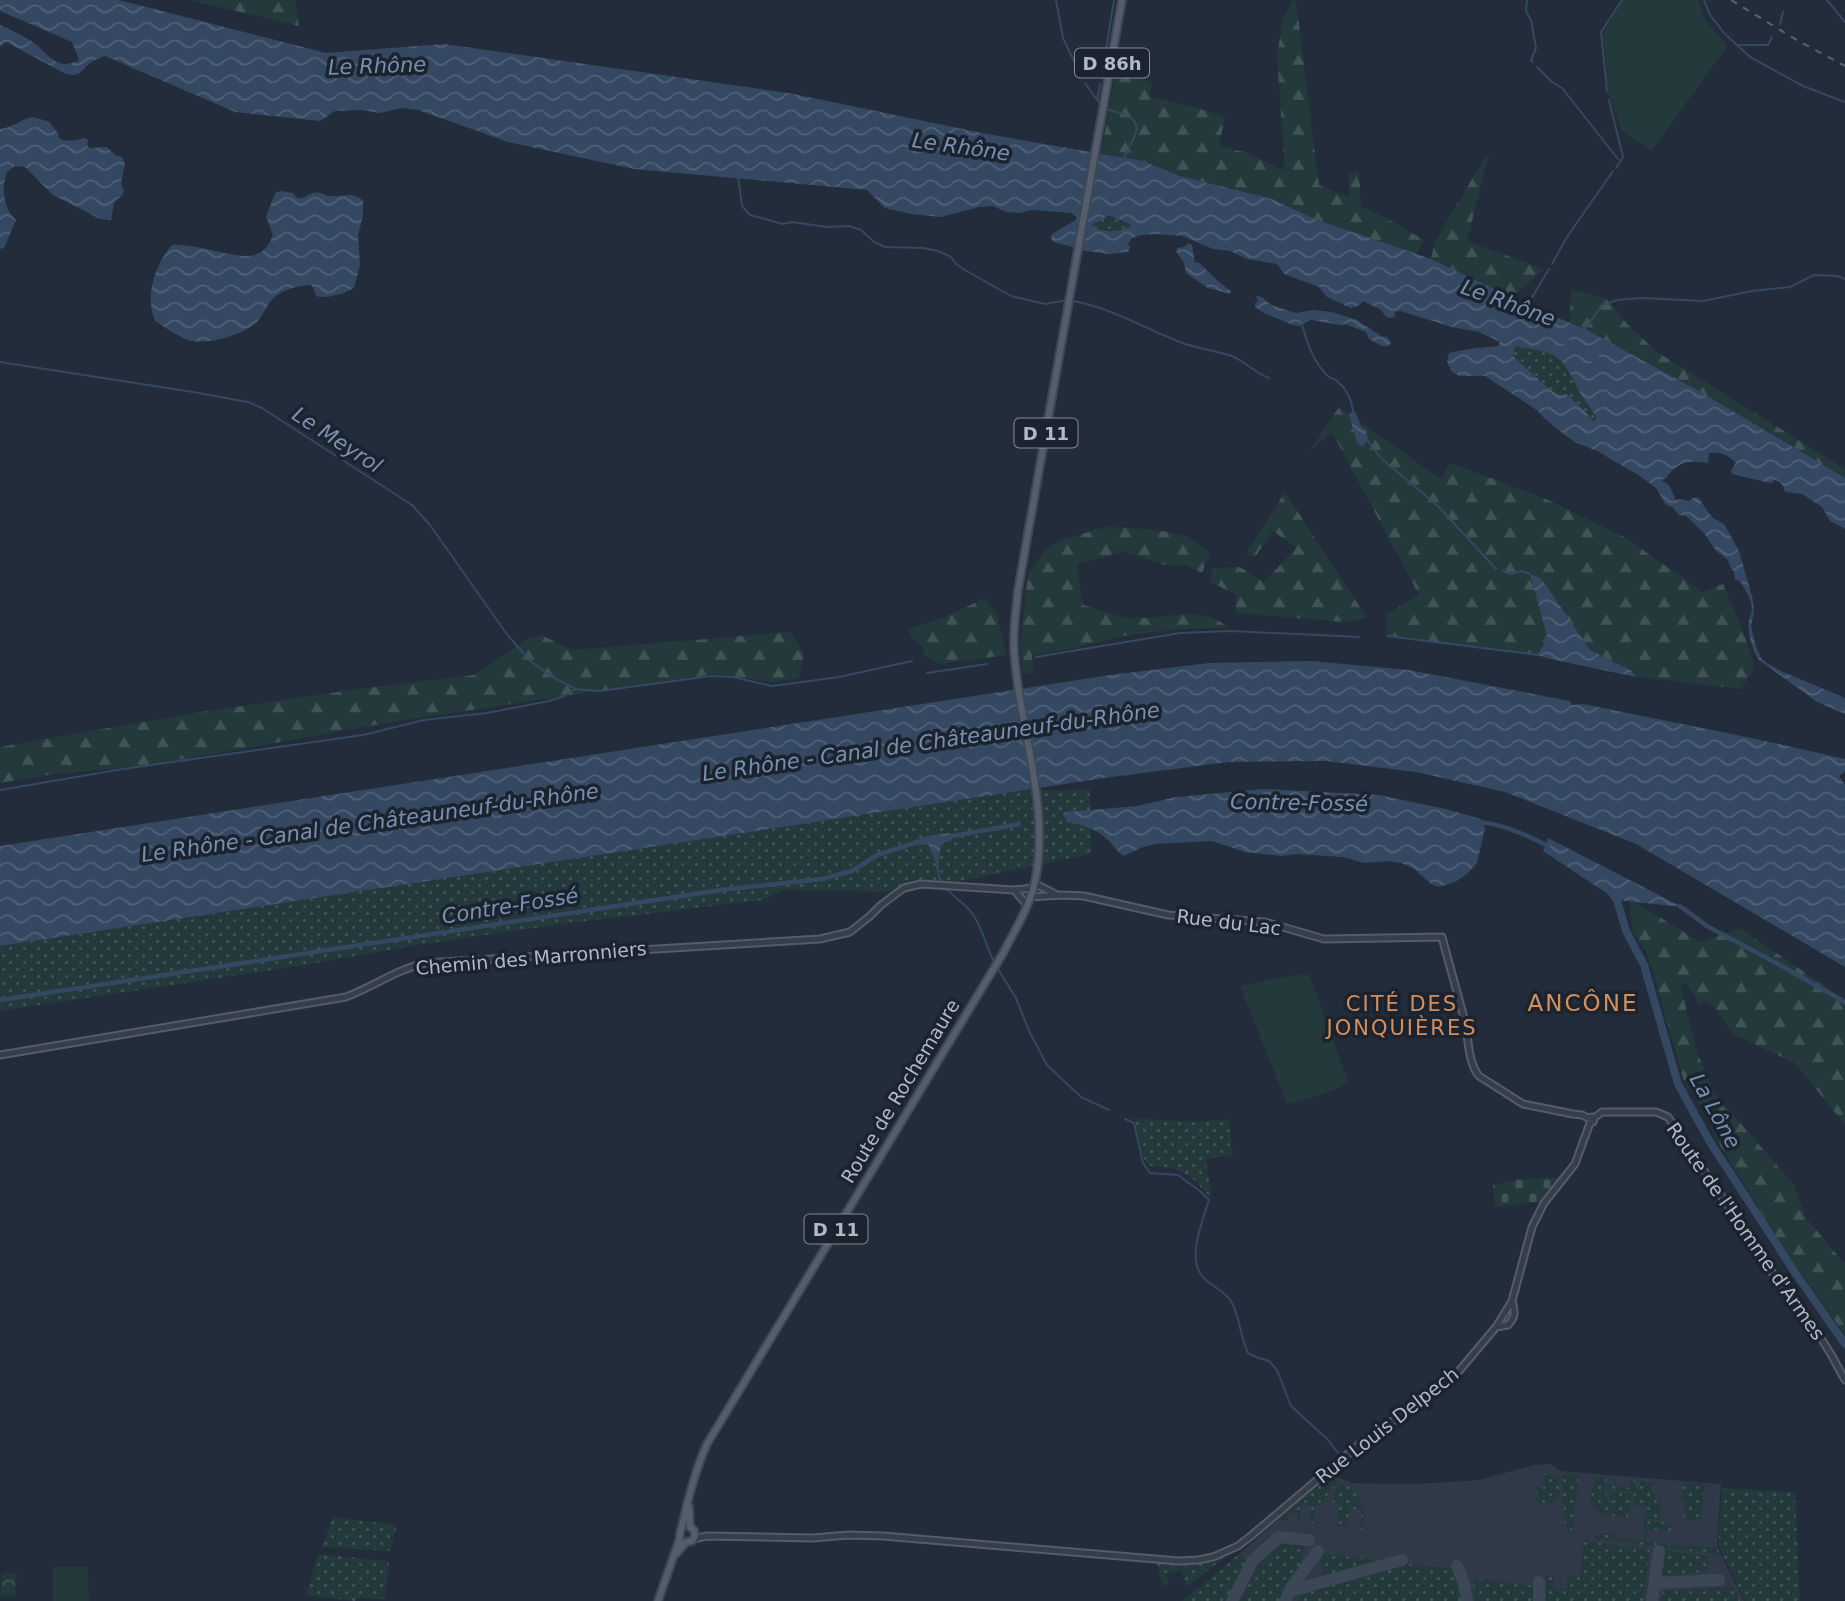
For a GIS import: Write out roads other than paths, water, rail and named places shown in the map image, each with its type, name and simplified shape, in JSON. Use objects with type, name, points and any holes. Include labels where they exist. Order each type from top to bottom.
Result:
[{"type":"main road","name":"D 86h","points":[[1066,321],[1122,0]]},
{"type":"main road","name":"Route de Rochemaure","points":[[683,1540],[679,1532],[689,1495],[701,1457],[716,1426],[1002,955],[1034,885],[1038,852],[1037,802],[1017,677],[1014,630],[1018,590],[1066,321]]},
{"type":"main road","name":"Route de Rochemaure","points":[[689,1495],[693,1533]]},
{"type":"main road","points":[[657,1601],[670,1564],[683,1540],[693,1533],[685,1527],[681,1529]]},
{"type":"street","name":"Chemin des Marronniers","points":[[0,1055],[346,997],[401,971],[426,963],[820,939],[850,932],[904,888],[931,884],[1014,890],[1034,885]]},
{"type":"street","points":[[1034,885],[1057,895]]},
{"type":"street","points":[[1014,890],[1027,905]]},
{"type":"street","points":[[1030,897],[1057,895]]},
{"type":"street","name":"Rue du Lac","points":[[1057,895],[1084,896],[1168,915],[1265,922],[1324,939],[1442,937],[1475,1070],[1479,1076],[1523,1104],[1582,1115],[1591,1120]]},
{"type":"street","name":"Route de l'Homme d'Armes","points":[[1591,1120],[1602,1112],[1656,1112],[1668,1118],[1748,1240],[1819,1335],[1845,1380]]},
{"type":"street","points":[[1500,1325],[1511,1309],[1532,1227],[1544,1202],[1576,1164],[1591,1120]]},
{"type":"street","name":"Rue Louis Delpech","points":[[693,1533],[707,1536],[792,1538],[883,1536],[1179,1560],[1213,1557],[1238,1546],[1362,1442],[1441,1388],[1500,1325],[1510,1323],[1515,1315],[1511,1309]]},
{"type":"water","points":[[0,0],[119,0],[326,53],[444,44],[789,93],[982,133],[1143,161],[1180,176],[1272,199],[1315,219],[1431,259],[1585,329],[1699,391],[1845,478],[1845,529],[1830,521],[1822,507],[1802,494],[1785,492],[1778,481],[1770,483],[1732,474],[1731,470],[1736,463],[1721,454],[1709,453],[1708,463],[1683,464],[1661,480],[1669,485],[1676,500],[1689,501],[1699,498],[1713,518],[1724,524],[1739,551],[1753,600],[1751,626],[1761,658],[1781,671],[1845,698],[1845,714],[1817,702],[1759,660],[1749,635],[1752,605],[1740,581],[1735,580],[1734,571],[1727,559],[1716,551],[1704,533],[1686,516],[1679,515],[1665,504],[1656,488],[1597,451],[1575,442],[1538,411],[1485,376],[1459,376],[1451,371],[1447,361],[1449,353],[1498,346],[1500,342],[1479,332],[1452,327],[1400,311],[1395,312],[1392,318],[1386,317],[1381,310],[1363,301],[1351,308],[1327,297],[1319,287],[1284,274],[1277,264],[1213,249],[1182,236],[1141,235],[1132,238],[1128,243],[1128,252],[1109,254],[1085,251],[1051,240],[1052,234],[1077,219],[1071,213],[1031,210],[1020,213],[1006,212],[993,206],[941,217],[911,214],[885,208],[867,190],[634,169],[508,142],[418,110],[402,108],[380,113],[361,110],[335,111],[320,121],[235,112],[105,56],[72,75],[6,42],[0,47],[0,25],[31,41],[58,62],[64,64],[79,60],[72,42],[0,11]],"holes":[[[1108,215],[1130,224],[1131,226],[1113,231],[1095,228],[1092,224]],[[1515,346],[1542,351],[1558,358],[1597,419],[1593,421],[1566,394],[1558,395],[1547,387],[1513,356]]]},
{"type":"water","points":[[33,117],[50,122],[62,140],[84,138],[88,140],[87,145],[90,148],[107,147],[115,155],[122,157],[125,163],[121,183],[124,192],[114,203],[111,220],[100,219],[53,195],[25,167],[15,166],[7,172],[4,191],[8,210],[16,220],[4,248],[0,249],[0,129]]},
{"type":"water","points":[[276,192],[293,193],[297,198],[318,192],[330,196],[351,195],[363,201],[363,216],[358,235],[360,265],[354,288],[325,297],[316,296],[311,285],[289,289],[274,297],[256,323],[249,328],[210,341],[191,341],[155,321],[151,304],[153,280],[172,245],[193,246],[237,255],[259,254],[267,247],[273,235],[266,216]]},
{"type":"water","points":[[1189,243],[1192,245],[1195,263],[1198,262],[1231,291],[1231,294],[1208,288],[1186,273],[1184,263],[1176,251]]},
{"type":"water","points":[[1256,296],[1262,297],[1271,305],[1296,313],[1313,310],[1332,312],[1357,320],[1387,337],[1391,343],[1382,346],[1369,339],[1366,332],[1345,324],[1311,320],[1299,326],[1293,325],[1255,307],[1258,301]]},
{"type":"water","points":[[1353,410],[1361,427],[1366,430],[1368,440],[1362,447],[1357,442],[1349,415]]},
{"type":"water","points":[[1530,574],[1541,578],[1590,650],[1632,671],[1636,677],[1537,655],[1547,636]]},
{"type":"water","name":"Le Rhône - Canal de Châteauneuf-du-Rhône","points":[[1311,661],[1409,670],[1570,701],[1572,705],[1583,704],[1714,730],[1845,759],[1845,771],[1839,776],[1845,785],[1845,967],[1636,844],[1505,792],[1416,772],[1326,761],[1229,762],[1104,778],[0,946],[0,846],[1110,675],[1209,663]]},
{"type":"water","points":[[1264,789],[1379,795],[1481,819],[1485,828],[1477,863],[1455,882],[1439,887],[1431,884],[1413,868],[1401,863],[1364,863],[1343,857],[1296,854],[1282,856],[1245,852],[1212,841],[1156,844],[1124,856],[1099,833],[1067,822],[1063,814],[1137,806],[1176,797]]},
{"type":"water","points":[[950,833],[952,840],[941,844],[938,867],[928,844],[915,845],[914,840]]},
{"type":"water","points":[[1548,838],[1682,907],[1617,900],[1543,851]]},
{"type":"waterway","points":[[1056,0],[1063,38],[1081,76]]},
{"type":"waterway","points":[[1102,74],[1114,0]]},
{"type":"waterway","points":[[1527,0],[1526,11],[1531,20],[1536,48],[1531,60],[1533,62]]},
{"type":"waterway","points":[[1607,91],[1601,32],[1622,0]]},
{"type":"waterway","points":[[1704,0],[1710,15],[1725,34],[1750,57],[1803,86],[1845,102]]},
{"type":"waterway","points":[[1827,0],[1845,22]]},
{"type":"waterway","points":[[1780,24],[1783,12]]},
{"type":"waterway","points":[[1739,45],[1768,45],[1772,37]]},
{"type":"waterway","points":[[1537,67],[1562,88],[1618,159]]},
{"type":"waterway","points":[[1085,83],[1100,104]]},
{"type":"waterway","points":[[1097,100],[1100,84]]},
{"type":"waterway","points":[[1609,100],[1623,157],[1616,168]]},
{"type":"waterway","points":[[1108,109],[1129,117],[1136,126],[1135,136],[1125,157]]},
{"type":"waterway","points":[[1552,264],[1567,237],[1613,171]]},
{"type":"waterway","points":[[738,176],[742,206],[750,215],[783,224],[792,222],[827,227],[849,226],[861,230],[874,242],[885,247],[938,251],[1011,296],[1045,304],[1068,300]]},
{"type":"waterway","points":[[1528,304],[1549,269]]},
{"type":"waterway","points":[[1585,329],[1602,305],[1617,300],[1642,298],[1703,301],[1790,287],[1814,275],[1845,279]]},
{"type":"waterway","points":[[1073,301],[1114,313],[1186,344],[1232,356],[1269,378]]},
{"type":"waterway","points":[[1302,324],[1314,358],[1322,370],[1343,387],[1353,410]]},
{"type":"waterway","name":"Le Rhône","points":[[1567,343],[1599,361]]},
{"type":"waterway","name":"Le Meyrol","points":[[0,362],[193,392],[248,402],[262,408],[412,505],[430,525],[506,633],[529,660],[552,677],[574,688]]},
{"type":"waterway","points":[[1367,440],[1382,459],[1438,506],[1496,569]]},
{"type":"waterway","points":[[1503,571],[1530,574]]},
{"type":"waterway","points":[[1036,657],[1180,633],[1231,631],[1359,637]]},
{"type":"waterway","points":[[1387,636],[1537,655]]},
{"type":"waterway","points":[[0,790],[123,769],[363,735],[424,720],[487,713],[549,701],[575,689],[600,691],[711,676],[733,677],[772,686],[839,677],[912,661]]},
{"type":"waterway","points":[[927,673],[987,664]]},
{"type":"waterway","name":"Contre-Fossé","points":[[1477,822],[1504,827],[1548,846]]},
{"type":"waterway","name":"Contre-Fossé","points":[[947,837],[1019,824]]},
{"type":"waterway","name":"Contre-Fossé","points":[[0,1000],[721,890],[822,879],[852,871],[877,855],[918,842]]},
{"type":"waterway","points":[[937,866],[942,881]]},
{"type":"waterway","points":[[947,889],[972,913],[994,962]]},
{"type":"waterway","name":"La Lône","points":[[1612,893],[1617,900],[1626,931],[1644,965],[1678,1084],[1710,1142],[1845,1344]]},
{"type":"waterway","name":"Contre-Fossé","points":[[1680,906],[1707,926],[1845,1002]]},
{"type":"waterway","points":[[998,969],[1016,998],[1047,1065],[1081,1097],[1109,1110]]},
{"type":"waterway","points":[[1125,1119],[1134,1123],[1143,1163],[1150,1173],[1178,1175],[1209,1200],[1197,1239],[1198,1270],[1231,1301],[1248,1353],[1269,1361],[1277,1370],[1291,1406],[1327,1439],[1339,1454]]},
{"type":"railway","points":[[1731,0],[1845,66]]},
{"type":"district","name":"ANCÔNE","points":[[1583,1003]]},
{"type":"district","name":"CITÉ DES JONQUIÈRES","points":[[1402,1016]]}]
